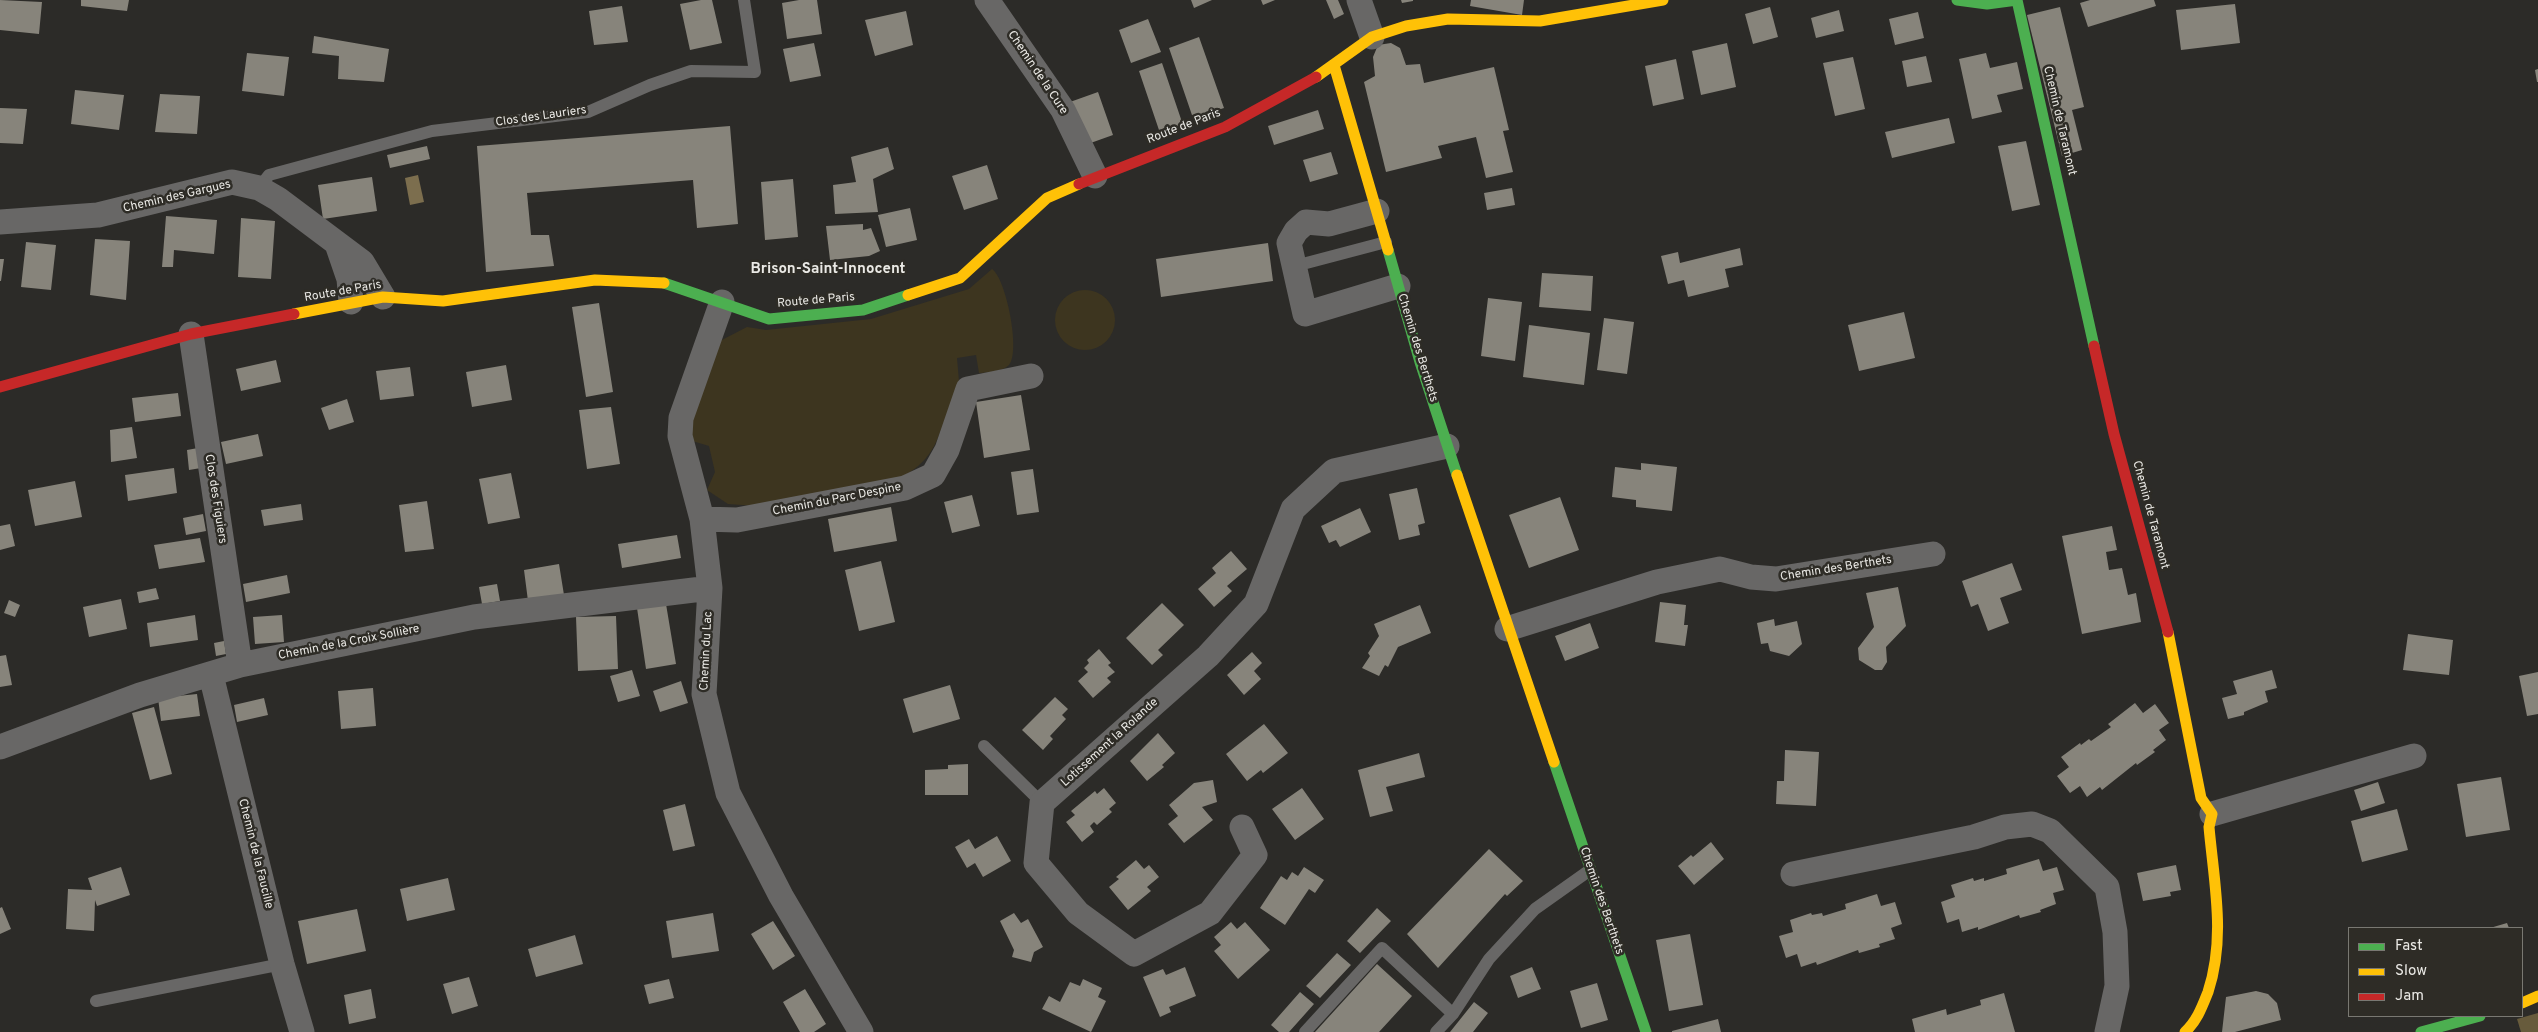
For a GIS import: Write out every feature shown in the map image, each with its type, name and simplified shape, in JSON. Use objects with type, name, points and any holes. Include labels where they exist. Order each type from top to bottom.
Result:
[{"type":"street","name":"Chemin de la Cure","points":[[987,0],[1063,110],[1095,176]]},
{"type":"street","points":[[1359,0],[1372,37]]},
{"type":"street","name":"Route de Paris","points":[[0,387],[191,334],[383,297],[443,301],[595,280],[660,282],[769,319],[834,315],[890,303],[960,278],[1047,198],[1095,176],[1225,126],[1334,65],[1372,37],[1406,26],[1448,19],[1540,21],[1587,7],[1663,0]]},
{"type":"street","points":[[1957,0],[1987,4],[2017,0]]},
{"type":"street","name":"Chemin de Taramont","points":[[2017,0],[2114,434],[2170,640],[2201,798],[2212,814]]},
{"type":"street","name":"Chemin des Berthets","points":[[1334,65],[1447,446],[1507,629],[1646,1032]]},
{"type":"street","name":"Chemin des Gargues","points":[[0,222],[98,214],[232,182],[259,188],[278,199],[362,262],[383,297]]},
{"type":"street","points":[[1377,211],[1329,224],[1306,222],[1296,231],[1289,243],[1305,314],[1398,286]]},
{"type":"street","points":[[337,244],[348,279],[351,302]]},
{"type":"street","name":"Chemin du Lac","points":[[722,302],[680,418],[680,436],[702,519],[710,588],[704,694],[728,793],[781,896],[862,1032]]},
{"type":"street","name":"Clos des Figuiers","points":[[191,334],[240,665]]},
{"type":"street","name":"Chemin du Parc Despine","points":[[702,519],[737,520],[905,488],[933,475],[947,450],[968,389],[1031,376]]},
{"type":"street","name":"Lotissement la Rolande","points":[[1042,803],[1208,656],[1256,604],[1293,509],[1334,471],[1447,446]]},
{"type":"street","name":"Chemin des Berthets","points":[[1507,629],[1657,582],[1720,568],[1752,577],[1776,579],[1933,554]]},
{"type":"street","name":"Chemin de la Croix Sollière","points":[[0,747],[140,695],[240,665],[474,617],[710,588]]},
{"type":"street","name":"Chemin de la Faucille","points":[[211,675],[282,964],[302,1032]]},
{"type":"street","points":[[2184,1032],[2199,1012],[2208,991],[2219,936],[2209,827],[2212,814],[2414,756]]},
{"type":"street","points":[[1042,803],[1036,863],[1078,913],[1134,954],[1210,913],[1255,855],[1242,827]]},
{"type":"street","points":[[1793,874],[1974,837],[2005,827],[2032,824],[2050,831],[2106,887],[2115,932],[2117,986],[2107,1032]]},
{"type":"street","points":[[2523,1003],[2538,996]]},
{"type":"street","points":[[2421,1032],[2476,1017]]},
{"type":"lane","name":"Clos des Lauriers","points":[[259,188],[269,175],[432,131],[588,112],[650,85],[691,71],[755,72],[744,0]]},
{"type":"lane","points":[[1294,266],[1386,242]]},
{"type":"lane","points":[[984,746],[1042,803]]},
{"type":"lane","points":[[1436,1032],[1453,1014],[1489,959],[1535,909],[1590,870]]},
{"type":"lane","points":[[1306,1032],[1382,948],[1453,1014]]},
{"type":"lane","points":[[96,1001],[282,964]]},
{"type":"shaded area","points":[[418,175],[424,202],[410,205],[405,178]]},
{"type":"shaded area","points":[[992,269],[997,275],[1007,300],[1013,331],[1012,358],[1009,365],[1003,369],[979,373],[976,355],[957,358],[960,393],[932,449],[926,459],[916,468],[902,477],[756,506],[728,504],[707,490],[715,472],[709,446],[689,440],[688,418],[718,342],[747,327],[766,330],[871,319],[969,289]]},
{"type":"shaded area","points":[[1085,290],[1102,295],[1110,303],[1115,320],[1110,337],[1102,345],[1085,350],[1068,345],[1060,337],[1055,320],[1060,303],[1068,295]]},
{"type":"shaded area","points":[[2538,1013],[2538,1032],[2521,1032],[2517,1019]]},
{"type":"building","points":[[0,0],[42,2],[39,34],[0,30]]},
{"type":"building","points":[[81,0],[129,0],[127,11],[81,6]]},
{"type":"building","points":[[712,0],[722,43],[690,50],[680,4]]},
{"type":"building","points":[[799,0],[817,0],[822,34],[787,39],[782,3]]},
{"type":"building","points":[[1191,0],[1212,0],[1194,8]]},
{"type":"building","points":[[1261,0],[1275,0],[1263,5]]},
{"type":"building","points":[[1326,0],[1338,0],[1344,14],[1334,19]]},
{"type":"building","points":[[1401,0],[1413,0],[1413,1],[1402,3]]},
{"type":"building","points":[[1471,0],[1524,0],[1522,15],[1470,6]]},
{"type":"building","points":[[2090,0],[2154,0],[2156,6],[2088,27],[2080,3]]},
{"type":"building","points":[[2235,4],[2240,43],[2181,50],[2176,10]]},
{"type":"building","points":[[622,6],[628,42],[594,45],[589,11]]},
{"type":"building","points":[[1770,7],[1778,37],[1753,44],[1745,14]]},
{"type":"building","points":[[2060,7],[2084,107],[2072,110],[2082,150],[2062,156],[2027,15]]},
{"type":"building","points":[[1839,10],[1844,31],[1816,38],[1811,18]]},
{"type":"building","points":[[906,11],[913,45],[875,56],[865,20]]},
{"type":"building","points":[[1918,12],[1924,38],[1895,45],[1889,19]]},
{"type":"building","points":[[1148,19],[1161,52],[1131,63],[1119,30]]},
{"type":"building","points":[[314,36],[389,49],[384,82],[338,79],[339,56],[312,53]]},
{"type":"building","points":[[1199,37],[1224,108],[1193,118],[1169,48]]},
{"type":"building","points":[[814,43],[821,76],[790,82],[783,49]]},
{"type":"building","points":[[1391,43],[1400,48],[1406,65],[1420,64],[1424,83],[1494,67],[1509,130],[1503,131],[1513,172],[1486,178],[1476,137],[1438,146],[1442,158],[1386,172],[1364,82],[1375,76],[1373,57],[1378,45]]},
{"type":"building","points":[[1727,43],[1736,87],[1701,95],[1692,51]]},
{"type":"building","points":[[247,53],[289,57],[284,96],[242,91]]},
{"type":"building","points":[[1986,53],[1990,68],[2017,62],[2023,89],[1997,95],[2002,112],[1972,119],[1959,59]]},
{"type":"building","points":[[1926,56],[1932,82],[1907,87],[1902,61]]},
{"type":"building","points":[[1853,57],[1865,109],[1835,116],[1823,63]]},
{"type":"building","points":[[1676,59],[1684,99],[1653,106],[1645,66]]},
{"type":"building","points":[[1162,63],[1183,125],[1160,133],[1139,71]]},
{"type":"building","points":[[2538,69],[2538,82],[2537,82],[2535,70]]},
{"type":"building","points":[[75,90],[124,95],[119,130],[71,124]]},
{"type":"building","points":[[1098,92],[1113,135],[1085,145],[1070,102]]},
{"type":"building","points":[[160,94],[200,96],[197,134],[155,132]]},
{"type":"building","points":[[0,108],[27,109],[23,144],[0,143]]},
{"type":"building","points":[[1318,110],[1324,129],[1274,145],[1268,126]]},
{"type":"building","points":[[1949,118],[1955,143],[1892,158],[1885,132]]},
{"type":"building","points":[[730,126],[738,224],[697,228],[693,180],[527,193],[531,235],[549,235],[554,266],[486,272],[477,146]]},
{"type":"building","points":[[2026,141],[2040,205],[2012,211],[1998,146]]},
{"type":"building","points":[[427,146],[430,159],[390,168],[387,155]]},
{"type":"building","points":[[888,147],[894,169],[873,179],[878,212],[835,214],[833,185],[856,182],[851,157]]},
{"type":"building","points":[[1331,152],[1338,174],[1310,182],[1303,160]]},
{"type":"building","points":[[987,165],[998,199],[964,210],[952,176]]},
{"type":"building","points":[[372,177],[377,211],[323,219],[318,185]]},
{"type":"building","points":[[793,179],[798,237],[765,240],[761,182]]},
{"type":"building","points":[[1512,188],[1515,205],[1487,210],[1484,193]]},
{"type":"building","points":[[910,208],[917,240],[886,247],[878,215]]},
{"type":"building","points":[[166,216],[217,220],[214,254],[174,250],[173,267],[162,267]]},
{"type":"building","points":[[241,218],[275,221],[271,279],[238,277]]},
{"type":"building","points":[[863,224],[863,230],[871,228],[880,251],[869,256],[830,260],[826,226]]},
{"type":"building","points":[[95,239],[130,241],[126,300],[90,295]]},
{"type":"building","points":[[26,242],[56,245],[51,290],[21,287]]},
{"type":"building","points":[[1268,243],[1273,281],[1161,297],[1156,259]]},
{"type":"building","points":[[1740,248],[1743,265],[1725,269],[1729,287],[1688,297],[1684,280],[1668,284],[1661,256],[1678,252],[1680,263]]},
{"type":"building","points":[[0,259],[4,259],[1,281],[0,281]]},
{"type":"building","points":[[1542,273],[1593,276],[1591,311],[1539,307]]},
{"type":"building","points":[[1488,298],[1522,302],[1515,361],[1481,356]]},
{"type":"building","points":[[599,303],[613,392],[586,397],[572,307]]},
{"type":"building","points":[[1904,312],[1915,358],[1859,371],[1848,325]]},
{"type":"building","points":[[1604,318],[1634,322],[1627,374],[1597,370]]},
{"type":"building","points":[[1529,325],[1590,333],[1584,385],[1523,377]]},
{"type":"building","points":[[276,360],[281,382],[241,391],[236,369]]},
{"type":"building","points":[[506,365],[512,400],[472,407],[466,372]]},
{"type":"building","points":[[410,367],[414,396],[380,400],[376,371]]},
{"type":"building","points":[[178,393],[181,416],[135,422],[132,398]]},
{"type":"building","points":[[1021,395],[1030,450],[984,458],[976,402]]},
{"type":"building","points":[[347,399],[354,422],[329,430],[321,408]]},
{"type":"building","points":[[611,407],[620,464],[587,469],[579,410]]},
{"type":"building","points":[[132,427],[137,458],[111,462],[110,430]]},
{"type":"building","points":[[258,434],[263,456],[226,464],[221,442]]},
{"type":"building","points":[[198,448],[201,468],[189,470],[187,450]]},
{"type":"building","points":[[1641,463],[1677,467],[1672,511],[1636,507],[1636,500],[1612,497],[1615,467],[1641,470]]},
{"type":"building","points":[[174,468],[177,493],[128,501],[125,475]]},
{"type":"building","points":[[1033,469],[1039,512],[1017,515],[1011,472]]},
{"type":"building","points":[[511,473],[520,518],[488,524],[479,479]]},
{"type":"building","points":[[75,481],[82,517],[35,526],[28,490]]},
{"type":"building","points":[[1417,488],[1425,523],[1418,525],[1420,535],[1399,540],[1389,494]]},
{"type":"building","points":[[972,495],[980,526],[952,533],[944,502]]},
{"type":"building","points":[[1560,497],[1579,550],[1529,568],[1509,515]]},
{"type":"building","points":[[427,501],[434,549],[405,552],[399,505]]},
{"type":"building","points":[[301,504],[303,520],[264,526],[261,510]]},
{"type":"building","points":[[891,507],[897,541],[834,552],[828,519]]},
{"type":"building","points":[[1360,508],[1371,532],[1340,547],[1336,540],[1329,543],[1321,526]]},
{"type":"building","points":[[203,514],[206,531],[186,535],[183,518]]},
{"type":"building","points":[[10,524],[15,546],[0,550],[0,526]]},
{"type":"building","points":[[2112,526],[2117,550],[2106,552],[2109,570],[2122,568],[2128,595],[2136,593],[2141,622],[2082,634],[2062,536]]},
{"type":"building","points":[[677,535],[681,558],[622,568],[618,544]]},
{"type":"building","points":[[200,538],[205,562],[159,569],[154,545]]},
{"type":"building","points":[[1231,551],[1247,569],[1227,586],[1232,591],[1214,607],[1198,589],[1216,573],[1212,568]]},
{"type":"building","points":[[881,561],[895,622],[859,631],[845,570]]},
{"type":"building","points":[[2012,563],[2022,590],[2000,598],[2009,623],[1988,631],[1978,604],[1971,607],[1962,581]]},
{"type":"building","points":[[559,564],[564,595],[528,601],[524,570]]},
{"type":"building","points":[[287,575],[290,593],[246,602],[243,584]]},
{"type":"building","points":[[497,584],[500,601],[482,604],[479,587]]},
{"type":"building","points":[[1898,587],[1906,626],[1886,647],[1887,662],[1882,670],[1875,670],[1859,660],[1858,648],[1874,627],[1866,593]]},
{"type":"building","points":[[156,588],[159,599],[139,603],[137,592]]},
{"type":"building","points":[[121,599],[127,629],[89,637],[83,607]]},
{"type":"building","points":[[9,600],[20,605],[15,617],[4,613]]},
{"type":"building","points":[[1660,602],[1686,605],[1684,625],[1688,625],[1685,646],[1655,642]]},
{"type":"building","points":[[1162,603],[1184,625],[1158,650],[1163,655],[1152,665],[1126,638]]},
{"type":"building","points":[[666,604],[676,664],[646,669],[637,608]]},
{"type":"building","points":[[1420,605],[1431,633],[1398,647],[1388,667],[1385,665],[1379,676],[1362,668],[1370,656],[1368,653],[1379,636],[1374,624]]},
{"type":"building","points":[[195,615],[198,640],[150,647],[147,623]]},
{"type":"building","points":[[282,615],[284,642],[255,644],[253,617]]},
{"type":"building","points":[[616,616],[618,669],[578,671],[576,617]]},
{"type":"building","points":[[1774,619],[1775,626],[1797,621],[1802,644],[1789,656],[1770,651],[1768,643],[1761,644],[1757,623]]},
{"type":"building","points":[[1590,623],[1599,648],[1565,661],[1555,636]]},
{"type":"building","points":[[2408,634],[2453,640],[2449,675],[2403,670]]},
{"type":"building","points":[[224,641],[226,654],[216,656],[214,643]]},
{"type":"building","points":[[1099,649],[1111,663],[1108,665],[1115,672],[1107,678],[1111,682],[1093,698],[1078,681],[1088,672],[1084,668],[1089,663],[1087,660]]},
{"type":"building","points":[[1252,652],[1262,663],[1254,671],[1261,679],[1244,695],[1227,675]]},
{"type":"building","points":[[6,655],[12,685],[0,687],[0,656]]},
{"type":"building","points":[[632,670],[640,696],[618,702],[610,676]]},
{"type":"building","points":[[2272,670],[2277,688],[2265,691],[2268,702],[2244,712],[2244,715],[2228,719],[2222,698],[2237,694],[2233,681]]},
{"type":"building","points":[[2538,672],[2538,714],[2527,716],[2519,676]]},
{"type":"building","points":[[681,681],[688,703],[660,712],[653,691]]},
{"type":"building","points":[[950,685],[960,719],[913,733],[903,699]]},
{"type":"building","points":[[373,688],[376,726],[341,729],[338,691]]},
{"type":"building","points":[[197,694],[200,716],[161,721],[158,698]]},
{"type":"building","points":[[1055,697],[1068,709],[1062,715],[1066,719],[1050,736],[1053,739],[1043,750],[1022,730]]},
{"type":"building","points":[[264,698],[268,715],[237,722],[234,705]]},
{"type":"building","points":[[2135,703],[2143,713],[2155,704],[2169,723],[2159,730],[2166,740],[2153,750],[2155,752],[2137,765],[2136,763],[2102,790],[2100,787],[2087,797],[2080,786],[2070,793],[2057,776],[2069,767],[2061,757],[2080,743],[2081,745],[2089,739],[2091,741],[2111,727],[2108,724]]},
{"type":"building","points":[[154,707],[172,774],[150,780],[132,713]]},
{"type":"building","points":[[1264,724],[1288,753],[1263,773],[1261,770],[1247,781],[1226,754]]},
{"type":"building","points":[[1158,733],[1175,753],[1162,765],[1164,767],[1147,781],[1130,761]]},
{"type":"building","points":[[1785,750],[1819,752],[1816,806],[1776,804],[1777,781],[1784,781]]},
{"type":"building","points":[[1419,753],[1425,777],[1386,787],[1393,811],[1370,817],[1358,770]]},
{"type":"building","points":[[968,764],[968,795],[925,795],[925,770],[948,769],[948,765]]},
{"type":"building","points":[[2501,777],[2510,830],[2466,837],[2457,784]]},
{"type":"building","points":[[1213,780],[1217,802],[1202,807],[1213,820],[1184,843],[1168,824],[1178,816],[1169,805],[1194,783]]},
{"type":"building","points":[[2378,782],[2385,803],[2361,811],[2354,790]]},
{"type":"building","points":[[1104,788],[1116,803],[1109,809],[1112,812],[1097,825],[1094,822],[1090,826],[1094,832],[1082,842],[1066,822],[1075,815],[1071,811],[1095,791],[1097,794]]},
{"type":"building","points":[[1302,788],[1324,819],[1295,840],[1272,809]]},
{"type":"building","points":[[685,804],[695,846],[673,851],[663,810]]},
{"type":"building","points":[[2397,809],[2408,850],[2362,862],[2351,821]]},
{"type":"building","points":[[997,836],[1011,861],[983,877],[975,863],[967,868],[955,847],[969,839],[975,849]]},
{"type":"building","points":[[1711,842],[1724,859],[1694,885],[1678,866],[1691,855],[1693,857]]},
{"type":"building","points":[[1489,849],[1523,881],[1507,896],[1505,894],[1438,968],[1407,934]]},
{"type":"building","points":[[2039,859],[2043,871],[2057,867],[2064,890],[2053,893],[2056,904],[2040,910],[2041,912],[2020,918],[2019,915],[1978,930],[1978,927],[1962,932],[1959,919],[1947,923],[1941,902],[1955,897],[1951,885],[1973,878],[1974,881],[1984,878],[1984,881],[2007,874],[2006,869]]},
{"type":"building","points":[[1136,860],[1144,869],[1149,865],[1159,877],[1147,887],[1151,891],[1128,910],[1109,887],[1119,879],[1116,877]]},
{"type":"building","points":[[2176,865],[2181,890],[2170,892],[2171,896],[2143,901],[2137,873]]},
{"type":"building","points":[[121,867],[130,895],[97,906],[95,900],[94,931],[66,929],[68,889],[92,890],[88,878]]},
{"type":"building","points":[[1304,867],[1324,880],[1315,893],[1309,889],[1285,925],[1260,908],[1281,876],[1287,880],[1292,872],[1298,876]]},
{"type":"building","points":[[448,878],[455,910],[407,921],[400,889]]},
{"type":"building","points":[[1877,894],[1881,906],[1895,902],[1902,924],[1891,928],[1895,939],[1879,944],[1880,947],[1859,953],[1858,950],[1817,965],[1816,962],[1801,967],[1797,954],[1786,958],[1779,936],[1793,932],[1790,920],[1811,913],[1812,915],[1822,913],[1823,916],[1846,909],[1845,904]]},
{"type":"building","points":[[2,907],[11,929],[0,934],[0,908]]},
{"type":"building","points":[[1377,908],[1391,921],[1360,953],[1347,941]]},
{"type":"building","points":[[357,909],[366,951],[307,964],[298,921]]},
{"type":"building","points":[[713,913],[719,951],[672,958],[666,921]]},
{"type":"building","points":[[1014,913],[1021,923],[1028,919],[1043,947],[1034,952],[1031,962],[1012,957],[1014,950],[1000,921]]},
{"type":"building","points":[[773,921],[795,956],[773,970],[751,934]]},
{"type":"building","points":[[1231,922],[1237,929],[1245,922],[1270,950],[1238,979],[1214,951],[1221,945],[1214,937]]},
{"type":"building","points":[[2507,923],[2509,927],[2493,927]]},
{"type":"building","points":[[1690,934],[1703,1005],[1669,1011],[1656,940]]},
{"type":"building","points":[[575,935],[583,964],[536,977],[528,949]]},
{"type":"building","points":[[1337,953],[1351,965],[1320,998],[1306,986]]},
{"type":"building","points":[[1377,964],[1412,996],[1379,1032],[1315,1032]]},
{"type":"building","points":[[1185,967],[1196,996],[1169,1007],[1171,1012],[1160,1017],[1143,977],[1163,969],[1166,975]]},
{"type":"building","points":[[1532,967],[1541,989],[1518,998],[1510,976]]},
{"type":"building","points":[[469,977],[478,1006],[452,1014],[443,984]]},
{"type":"building","points":[[669,979],[674,998],[649,1004],[644,985]]},
{"type":"building","points":[[1083,979],[1102,988],[1098,997],[1106,1001],[1091,1032],[1042,1009],[1049,996],[1060,1002],[1070,982],[1080,986]]},
{"type":"building","points":[[1597,983],[1608,1020],[1581,1028],[1570,991]]},
{"type":"building","points":[[371,989],[376,1018],[349,1024],[344,995]]},
{"type":"building","points":[[805,989],[826,1024],[814,1032],[800,1032],[783,1002]]},
{"type":"building","points":[[2256,991],[2268,994],[2277,1003],[2281,1020],[2235,1032],[2222,1032],[2226,997]]},
{"type":"building","points":[[1300,992],[1314,1004],[1289,1032],[1279,1032],[1271,1025]]},
{"type":"building","points":[[2004,993],[2015,1032],[1915,1032],[1912,1019],[1946,1009],[1947,1015],[1981,1005],[1980,1000]]},
{"type":"building","points":[[1474,1002],[1488,1013],[1473,1032],[1450,1032]]},
{"type":"building","points":[[1718,1019],[1721,1032],[1672,1032],[1672,1031]]},
{"type":"traffic: fast","points":[[1957,0],[1987,4],[2017,0]]},
{"type":"traffic: fast","points":[[2017,0],[2094,346]]},
{"type":"traffic: fast","points":[[1388,250],[1420,362],[1457,475]]},
{"type":"traffic: fast","points":[[664,283],[769,319],[863,310],[908,295]]},
{"type":"traffic: fast","points":[[1554,762],[1646,1032]]},
{"type":"traffic: fast","points":[[2421,1032],[2476,1017]]},
{"type":"traffic: slow","points":[[1316,77],[1372,37],[1406,26],[1448,19],[1540,21],[1663,0]]},
{"type":"traffic: slow","points":[[1334,65],[1388,250]]},
{"type":"traffic: slow","points":[[908,295],[960,278],[1047,198],[1079,184]]},
{"type":"traffic: slow","points":[[294,314],[383,297],[443,301],[595,280],[664,283]]},
{"type":"traffic: slow","points":[[1457,475],[1554,762]]},
{"type":"traffic: slow","points":[[2168,632],[2201,798],[2212,814],[2209,827],[2216,889],[2218,930],[2213,971],[2208,992],[2196,1018],[2185,1032]]},
{"type":"traffic: slow","points":[[2523,1003],[2538,996]]},
{"type":"traffic: jam","points":[[1079,184],[1225,127],[1316,77]]},
{"type":"traffic: jam","points":[[0,387],[191,334],[294,314]]},
{"type":"traffic: jam","points":[[2094,346],[2114,434],[2168,632]]},
{"type":"district","name":"Brison-Saint-Innocent","points":[[828,270]]}]
